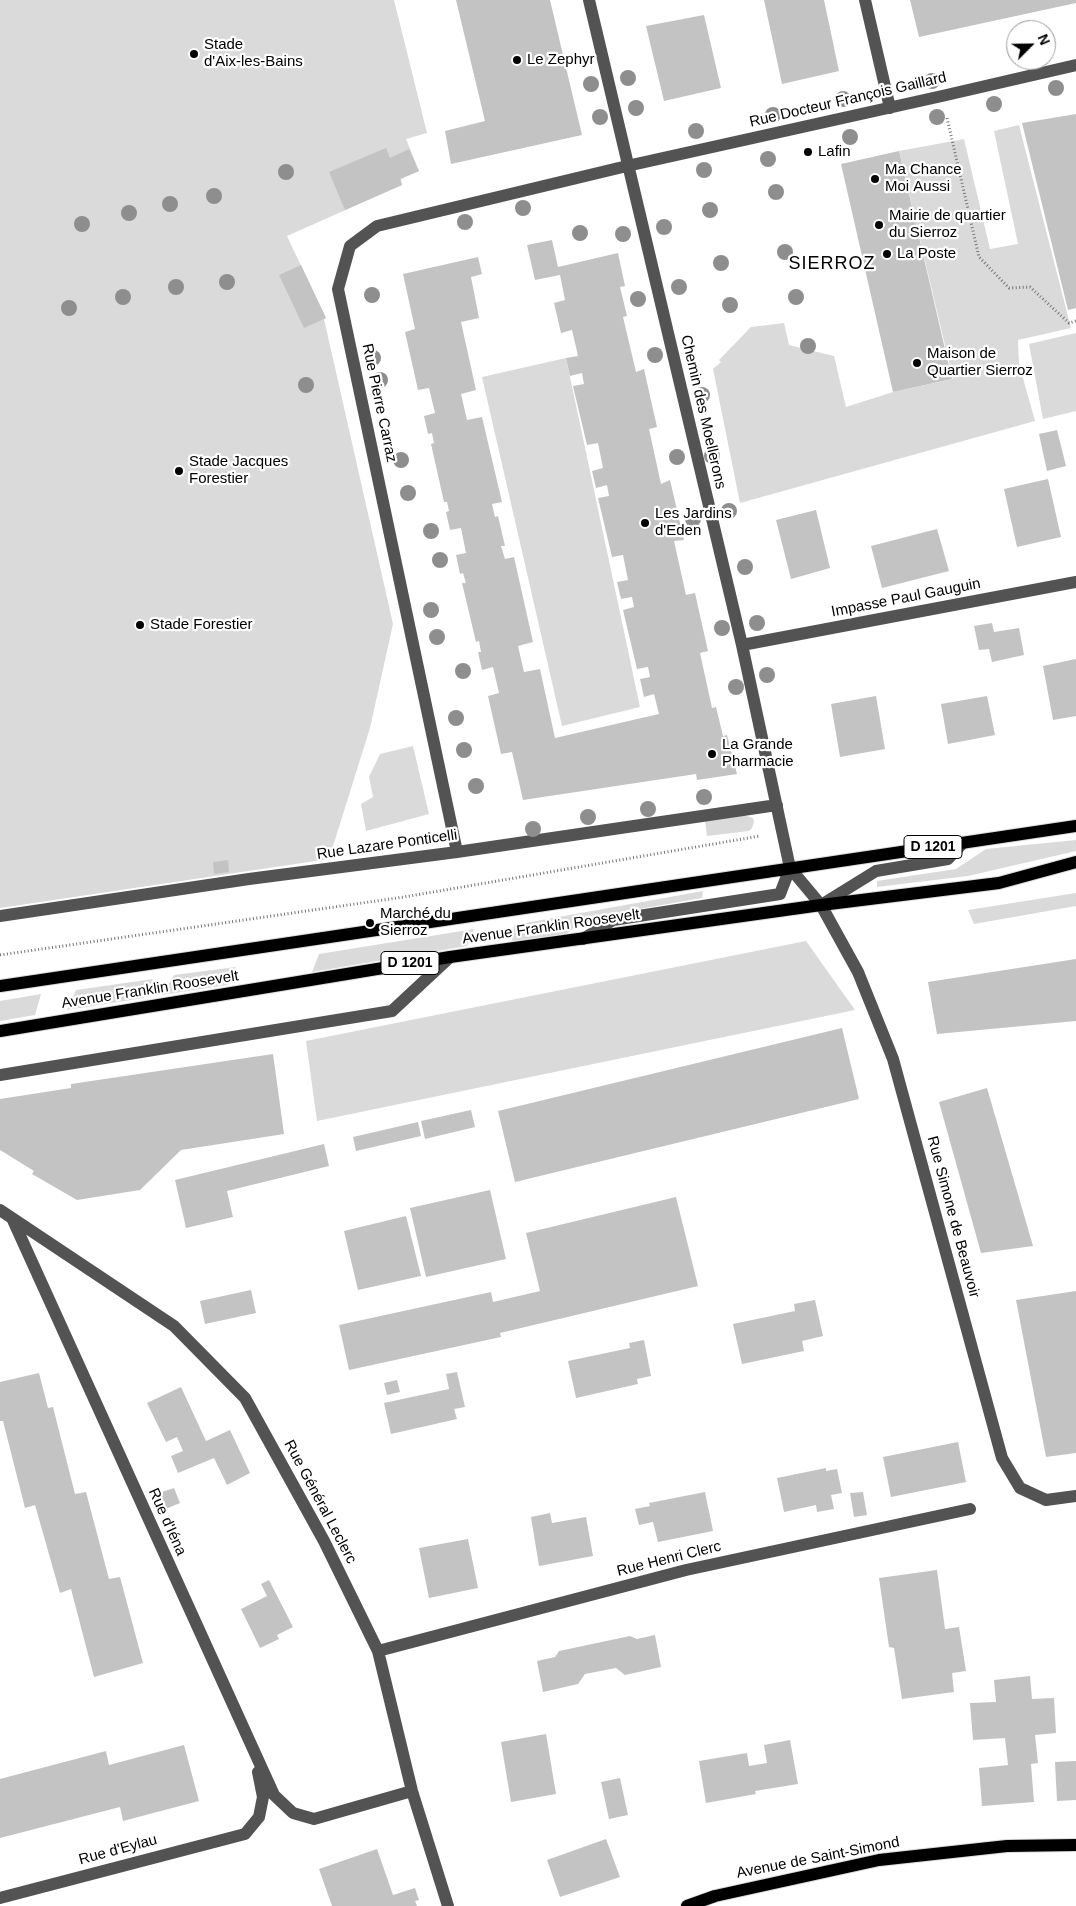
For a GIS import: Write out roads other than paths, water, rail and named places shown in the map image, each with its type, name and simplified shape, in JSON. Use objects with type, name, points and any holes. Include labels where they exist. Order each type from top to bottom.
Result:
[{"type":"main road","name":"Avenue Franklin Roosevelt","points":[[0,986],[1076,826]]},
{"type":"main road","name":"Avenue Franklin Roosevelt","points":[[0,1031],[450,957],[999,882],[1076,862]]},
{"type":"main road","name":"Avenue de Saint-Simond","points":[[687,1906],[716,1896],[879,1860],[1007,1846],[1076,1845]]},
{"type":"street","name":"Chemin des Moellerons","points":[[589,0],[742,645],[790,868]]},
{"type":"street","points":[[865,0],[890,108]]},
{"type":"street","name":"Rue Docteur François Gaillard","points":[[627,166],[1076,65]]},
{"type":"street","name":"Rue Pierre Carraz","points":[[457,852],[338,289],[350,246],[377,226],[627,166]]},
{"type":"street","name":"Impasse Paul Gauguin","points":[[742,645],[1076,582]]},
{"type":"street","name":"Rue Lazare Ponticelli","points":[[0,916],[777,805]]},
{"type":"street","points":[[821,905],[876,871],[948,859],[963,843]]},
{"type":"street","points":[[583,939],[613,920],[780,894],[790,868]]},
{"type":"street","name":"Rue Simone de Beauvoir","points":[[790,868],[821,905],[858,972],[893,1059],[1002,1458],[1020,1488],[1046,1500],[1076,1496]]},
{"type":"street","points":[[0,1075],[392,1011],[450,957]]},
{"type":"street","points":[[0,1210],[6,1218]]},
{"type":"street","name":"Rue Général Leclerc","points":[[6,1218],[174,1326],[245,1398],[324,1541],[378,1651],[412,1791],[448,1906]]},
{"type":"street","name":"Rue d'Iéna","points":[[6,1218],[274,1795],[293,1813],[314,1819],[412,1791]]},
{"type":"street","name":"Rue Henri Clerc","points":[[378,1651],[686,1570],[970,1509]]},
{"type":"street","name":"Rue d'Eylau","points":[[0,1898],[245,1834],[259,1817],[263,1797],[254,1753]]},
{"type":"place","name":"Stade d'Aix-les-Bains","points":[[194,54]]},
{"type":"place","name":"Le Zephyr","points":[[517,60]]},
{"type":"place","name":"Lafin","points":[[808,152]]},
{"type":"place","name":"Ma Chance Moi Aussi","points":[[875,179]]},
{"type":"place","name":"Mairie de quartier du Sierroz","points":[[879,225]]},
{"type":"place","name":"La Poste","points":[[887,254]]},
{"type":"place","name":"Maison de Quartier Sierroz","points":[[917,363]]},
{"type":"place","name":"Stade Jacques Forestier","points":[[179,471]]},
{"type":"place","name":"Les Jardins d'Eden","points":[[645,523]]},
{"type":"place","name":"Stade Forestier","points":[[140,625]]},
{"type":"place","name":"La Grande Pharmacie","points":[[712,754]]},
{"type":"place","name":"Marché du Sierroz","points":[[370,923]]},
{"type":"district","name":"SIERROZ","points":[[832,264]]}]
